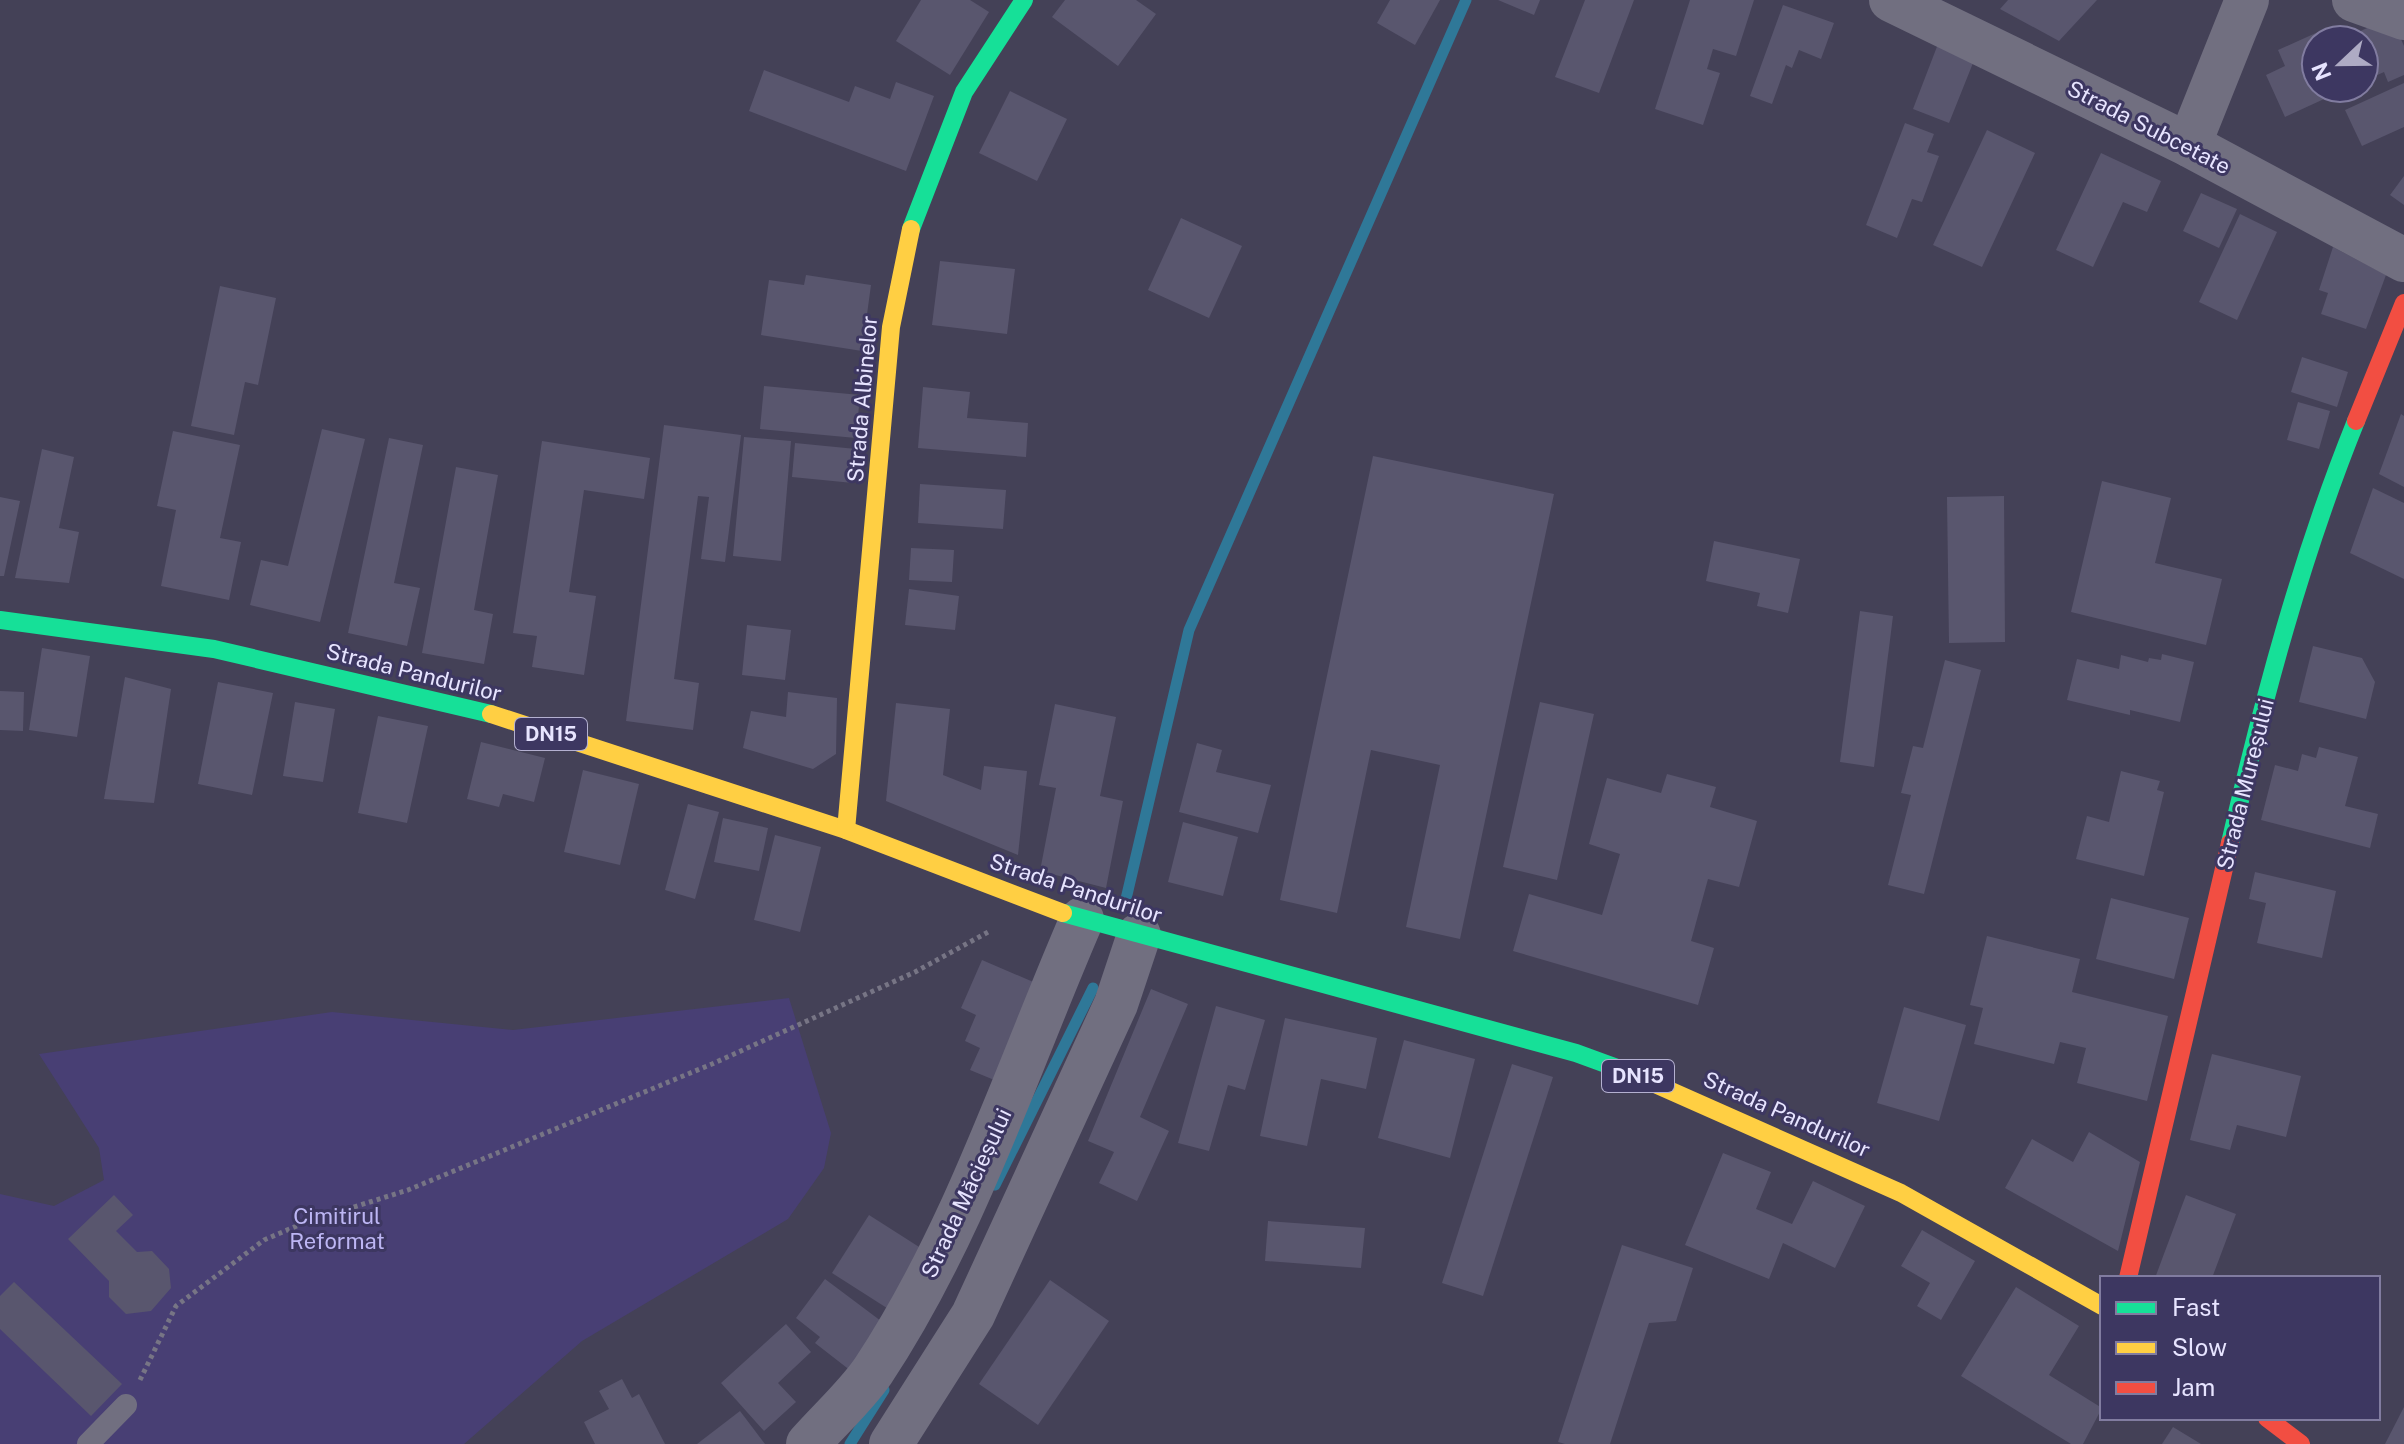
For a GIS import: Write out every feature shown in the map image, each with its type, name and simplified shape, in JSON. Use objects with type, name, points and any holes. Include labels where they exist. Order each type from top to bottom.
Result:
[{"type":"main road","name":"Strada Albinelor","points":[[846,830],[891,327],[914,216],[964,92],[1024,0]]},
{"type":"main road","name":"Strada Mureșului","points":[[2128,1276],[2253,744],[2318,515],[2404,303]]},
{"type":"main road","name":"Strada Pandurilor","points":[[0,620],[214,649],[490,714],[846,830],[1022,900],[1082,919],[1576,1053],[1660,1084],[1901,1193],[2100,1305]]},
{"type":"main road","points":[[2270,1420],[2301,1444]]},
{"type":"street","name":"Strada Subcetate","points":[[1891,0],[2189,145],[2404,260]]},
{"type":"street","points":[[2189,145],[2247,0]]},
{"type":"street","points":[[2354,0],[2404,18]]},
{"type":"street","name":"Strada Măcieșului","points":[[808,1444],[871,1374],[913,1304],[1010,1103],[1082,919]]},
{"type":"street","points":[[891,1444],[973,1315],[1116,1004],[1139,935]]},
{"type":"lane","points":[[88,1444],[126,1405]]},
{"type":"path","points":[[126,1405],[176,1306],[264,1240],[306,1222],[408,1190],[712,1064],[915,972],[1004,924]]},
{"type":"green space","name":"Cimitirul Reformat","points":[[789,998],[831,1133],[824,1168],[788,1219],[582,1341],[464,1444],[0,1444],[0,1194],[54,1206],[104,1180],[99,1148],[39,1054],[332,1012],[513,1030]]},
{"type":"building","points":[[921,0],[970,0],[989,12],[950,75],[896,41]]},
{"type":"building","points":[[1065,0],[1136,0],[1156,14],[1118,66],[1052,17]]},
{"type":"building","points":[[1390,0],[1440,0],[1415,45],[1377,23]]},
{"type":"building","points":[[1498,0],[1540,0],[1534,15]]},
{"type":"building","points":[[1585,0],[1634,0],[1599,93],[1555,77]]},
{"type":"building","points":[[1690,0],[1754,0],[1736,56],[1713,49],[1707,69],[1720,73],[1703,125],[1655,109]]},
{"type":"building","points":[[2008,0],[2097,0],[2059,41],[2000,9]]},
{"type":"building","points":[[1783,5],[1834,23],[1821,59],[1799,50],[1792,68],[1786,65],[1772,104],[1750,96]]},
{"type":"building","points":[[2378,23],[2397,30],[2404,46],[2404,75],[2388,82],[2384,72],[2380,74],[2380,24]]},
{"type":"building","points":[[2300,40],[2300,104],[2313,104],[2285,117],[2266,75],[2285,66],[2278,50]]},
{"type":"building","points":[[1938,44],[1975,58],[1949,123],[1913,109]]},
{"type":"building","points":[[764,70],[849,102],[855,86],[890,99],[896,82],[934,96],[906,171],[749,111]]},
{"type":"building","points":[[2404,83],[2404,127],[2362,146],[2345,110],[2358,104],[2380,104],[2380,94]]},
{"type":"building","points":[[1010,91],[1067,119],[1037,181],[979,153]]},
{"type":"building","points":[[1905,123],[1934,134],[1927,152],[1939,156],[1922,202],[1912,199],[1897,238],[1866,225]]},
{"type":"building","points":[[1987,130],[2035,153],[1982,267],[1933,245]]},
{"type":"building","points":[[2101,153],[2161,181],[2147,212],[2123,202],[2093,267],[2056,250]]},
{"type":"building","points":[[2404,176],[2404,205],[2390,195]]},
{"type":"building","points":[[2201,193],[2237,209],[2219,248],[2183,231]]},
{"type":"building","points":[[2240,214],[2277,232],[2237,320],[2199,302]]},
{"type":"building","points":[[1181,218],[1242,246],[1209,318],[1148,290]]},
{"type":"building","points":[[2333,247],[2386,275],[2366,329],[2321,314],[2328,293],[2319,290]]},
{"type":"building","points":[[940,261],[1015,269],[1007,334],[932,325]]},
{"type":"building","points":[[806,275],[871,285],[862,351],[761,335],[769,280],[804,285]]},
{"type":"building","points":[[220,286],[276,298],[258,385],[245,382],[234,435],[191,426]]},
{"type":"building","points":[[2302,357],[2348,372],[2337,407],[2291,392]]},
{"type":"building","points":[[764,386],[860,395],[856,438],[760,429]]},
{"type":"building","points":[[923,387],[970,392],[967,418],[1028,423],[1026,457],[918,448]]},
{"type":"building","points":[[2298,402],[2330,411],[2319,449],[2287,440]]},
{"type":"building","points":[[2401,414],[2404,416],[2404,487],[2379,474]]},
{"type":"building","points":[[664,425],[741,435],[725,562],[701,559],[709,497],[698,496],[674,679],[699,683],[693,730],[626,721]]},
{"type":"building","points":[[322,429],[365,439],[320,622],[250,605],[261,560],[288,566]]},
{"type":"building","points":[[173,431],[240,445],[220,538],[241,542],[229,600],[161,586],[176,510],[157,506]]},
{"type":"building","points":[[744,437],[791,441],[781,561],[733,556]]},
{"type":"building","points":[[389,438],[423,445],[394,583],[420,588],[407,646],[348,633]]},
{"type":"building","points":[[542,441],[650,458],[644,499],[584,490],[569,592],[596,596],[584,675],[532,667],[537,636],[513,633]]},
{"type":"building","points":[[795,443],[856,449],[853,483],[792,477]]},
{"type":"building","points":[[42,449],[74,457],[59,528],[79,532],[69,583],[15,578]]},
{"type":"building","points":[[1373,456],[1554,494],[1460,939],[1406,927],[1440,765],[1371,750],[1337,913],[1280,900]]},
{"type":"building","points":[[456,467],[498,475],[474,610],[493,614],[484,664],[422,653]]},
{"type":"building","points":[[2102,481],[2171,498],[2155,563],[2222,579],[2206,645],[2071,612]]},
{"type":"building","points":[[920,484],[1006,490],[1003,529],[918,523]]},
{"type":"building","points":[[2373,488],[2404,503],[2404,579],[2350,553]]},
{"type":"building","points":[[2004,496],[2005,642],[1949,643],[1947,497]]},
{"type":"building","points":[[0,497],[20,501],[4,576],[0,576]]},
{"type":"building","points":[[1714,541],[1800,559],[1788,613],[1757,606],[1760,593],[1706,581]]},
{"type":"building","points":[[911,548],[954,550],[952,582],[909,580]]},
{"type":"building","points":[[909,589],[959,596],[955,630],[905,625]]},
{"type":"building","points":[[1860,611],[1893,616],[1874,767],[1840,762]]},
{"type":"building","points":[[747,625],[791,630],[785,680],[742,675]]},
{"type":"building","points":[[2313,646],[2362,658],[2375,682],[2366,719],[2299,702]]},
{"type":"building","points":[[42,648],[90,656],[77,737],[29,730]]},
{"type":"building","points":[[2162,654],[2194,662],[2180,722],[2130,710],[2130,715],[2067,700],[2077,659],[2119,669],[2121,655],[2148,662],[2149,658],[2161,660]]},
{"type":"building","points":[[1945,660],[1981,670],[1924,894],[1888,885],[1911,795],[1901,793],[1913,746],[1923,748]]},
{"type":"building","points":[[125,677],[171,689],[154,803],[104,799]]},
{"type":"building","points":[[218,682],[273,693],[252,795],[198,784]]},
{"type":"building","points":[[0,691],[24,692],[23,731],[0,730]]},
{"type":"building","points":[[788,692],[837,698],[836,754],[813,769],[743,748],[751,711],[786,717]]},
{"type":"building","points":[[295,702],[335,709],[323,782],[283,776]]},
{"type":"building","points":[[1540,702],[1594,714],[1557,880],[1503,867]]},
{"type":"building","points":[[896,703],[950,709],[943,775],[981,790],[984,766],[1027,771],[1018,855],[886,801]]},
{"type":"building","points":[[1055,704],[1116,717],[1100,796],[1123,801],[1106,888],[1040,871],[1056,788],[1039,785]]},
{"type":"building","points":[[378,716],[428,726],[407,823],[358,813]]},
{"type":"building","points":[[481,742],[545,758],[534,802],[503,794],[499,807],[467,799]]},
{"type":"building","points":[[1197,743],[1222,750],[1216,772],[1271,785],[1258,833],[1179,812]]},
{"type":"building","points":[[2319,747],[2358,757],[2345,806],[2378,814],[2370,848],[2261,820],[2275,765],[2298,771],[2302,754],[2316,758]]},
{"type":"building","points":[[583,770],[639,784],[620,865],[564,852]]},
{"type":"building","points":[[2121,771],[2160,781],[2157,790],[2164,792],[2144,876],[2076,859],[2087,816],[2109,822]]},
{"type":"building","points":[[1667,774],[1716,787],[1710,807],[1757,821],[1739,887],[1708,879],[1691,941],[1714,948],[1698,1005],[1513,951],[1529,894],[1602,915],[1620,854],[1589,844],[1607,778],[1661,793]]},
{"type":"building","points":[[688,804],[719,812],[695,899],[665,890]]},
{"type":"building","points":[[723,818],[768,828],[759,871],[714,862]]},
{"type":"building","points":[[1183,822],[1238,837],[1223,896],[1168,882]]},
{"type":"building","points":[[775,835],[821,847],[800,932],[754,920]]},
{"type":"building","points":[[2255,872],[2336,891],[2322,958],[2257,943],[2266,903],[2249,899]]},
{"type":"building","points":[[2111,898],[2189,918],[2174,979],[2096,959]]},
{"type":"building","points":[[1987,936],[2080,959],[2072,992],[2168,1016],[2147,1101],[2077,1083],[2086,1048],[2060,1042],[2054,1064],[1974,1044],[1983,1008],[1970,1005]]},
{"type":"building","points":[[982,960],[1045,987],[1004,1084],[970,1070],[980,1048],[965,1041],[976,1015],[961,1008]]},
{"type":"building","points":[[1151,989],[1188,1004],[1140,1117],[1169,1131],[1137,1201],[1099,1183],[1114,1152],[1088,1141]]},
{"type":"building","points":[[1216,1006],[1265,1020],[1245,1090],[1228,1085],[1209,1151],[1178,1143]]},
{"type":"building","points":[[1904,1007],[1966,1025],[1939,1121],[1877,1103]]},
{"type":"building","points":[[1285,1018],[1377,1038],[1366,1089],[1321,1079],[1307,1146],[1260,1136]]},
{"type":"building","points":[[1404,1040],[1475,1059],[1450,1158],[1378,1138]]},
{"type":"building","points":[[2212,1054],[2301,1076],[2286,1137],[2237,1125],[2230,1150],[2190,1140]]},
{"type":"building","points":[[1512,1064],[1553,1077],[1483,1296],[1442,1283]]},
{"type":"building","points":[[2089,1132],[2140,1162],[2118,1251],[2005,1188],[2032,1139],[2073,1162]]},
{"type":"building","points":[[1723,1153],[1771,1172],[1756,1209],[1792,1224],[1813,1181],[1865,1206],[1835,1268],[1783,1243],[1769,1279],[1685,1245]]},
{"type":"building","points":[[114,1195],[133,1215],[116,1231],[137,1252],[152,1251],[169,1269],[171,1288],[151,1311],[126,1314],[109,1297],[109,1281],[68,1239]]},
{"type":"building","points":[[2186,1195],[2236,1214],[2213,1276],[2156,1276]]},
{"type":"building","points":[[869,1215],[927,1252],[890,1310],[832,1273]]},
{"type":"building","points":[[1268,1221],[1365,1228],[1361,1268],[1265,1261]]},
{"type":"building","points":[[1922,1230],[1975,1261],[1941,1320],[1917,1306],[1930,1283],[1901,1266]]},
{"type":"building","points":[[1622,1245],[1693,1268],[1676,1321],[1649,1323],[1610,1444],[1558,1442]]},
{"type":"building","points":[[825,1279],[885,1324],[851,1371],[815,1343],[820,1337],[796,1318]]},
{"type":"building","points":[[1050,1280],[1109,1321],[1038,1425],[979,1384]]},
{"type":"building","points":[[14,1282],[122,1384],[91,1416],[0,1329],[0,1296]]},
{"type":"building","points":[[2016,1287],[2079,1326],[2049,1375],[2100,1407],[2100,1412],[2083,1444],[2071,1444],[1961,1376]]},
{"type":"building","points":[[786,1324],[811,1352],[778,1383],[796,1402],[764,1431],[721,1383]]},
{"type":"building","points":[[622,1379],[632,1398],[639,1394],[665,1444],[595,1444],[584,1422],[609,1409],[599,1391]]},
{"type":"building","points":[[2404,1407],[2404,1444],[2385,1444]]},
{"type":"building","points":[[740,1411],[765,1444],[697,1444]]},
{"type":"building","points":[[2173,1427],[2201,1444],[2162,1444]]},
{"type":"waterway","points":[[1126,899],[1189,630],[1466,0]]},
{"type":"waterway","points":[[995,1185],[1093,988]]},
{"type":"waterway","points":[[850,1444],[884,1390]]},
{"type":"traffic: fast","points":[[911,229],[964,92],[1024,0]]},
{"type":"traffic: fast","points":[[2230,843],[2285,629],[2318,524],[2356,421]]},
{"type":"traffic: fast","points":[[0,620],[214,649],[491,714]]},
{"type":"traffic: fast","points":[[1063,913],[1576,1053],[1628,1072]]},
{"type":"traffic: slow","points":[[846,830],[891,327],[911,229]]},
{"type":"traffic: slow","points":[[491,714],[846,830],[1063,913]]},
{"type":"traffic: slow","points":[[1628,1072],[1901,1193],[2100,1305]]},
{"type":"traffic: jam","points":[[2356,421],[2404,303]]},
{"type":"traffic: jam","points":[[2128,1276],[2230,843]]},
{"type":"traffic: jam","points":[[2270,1420],[2301,1444]]}]
